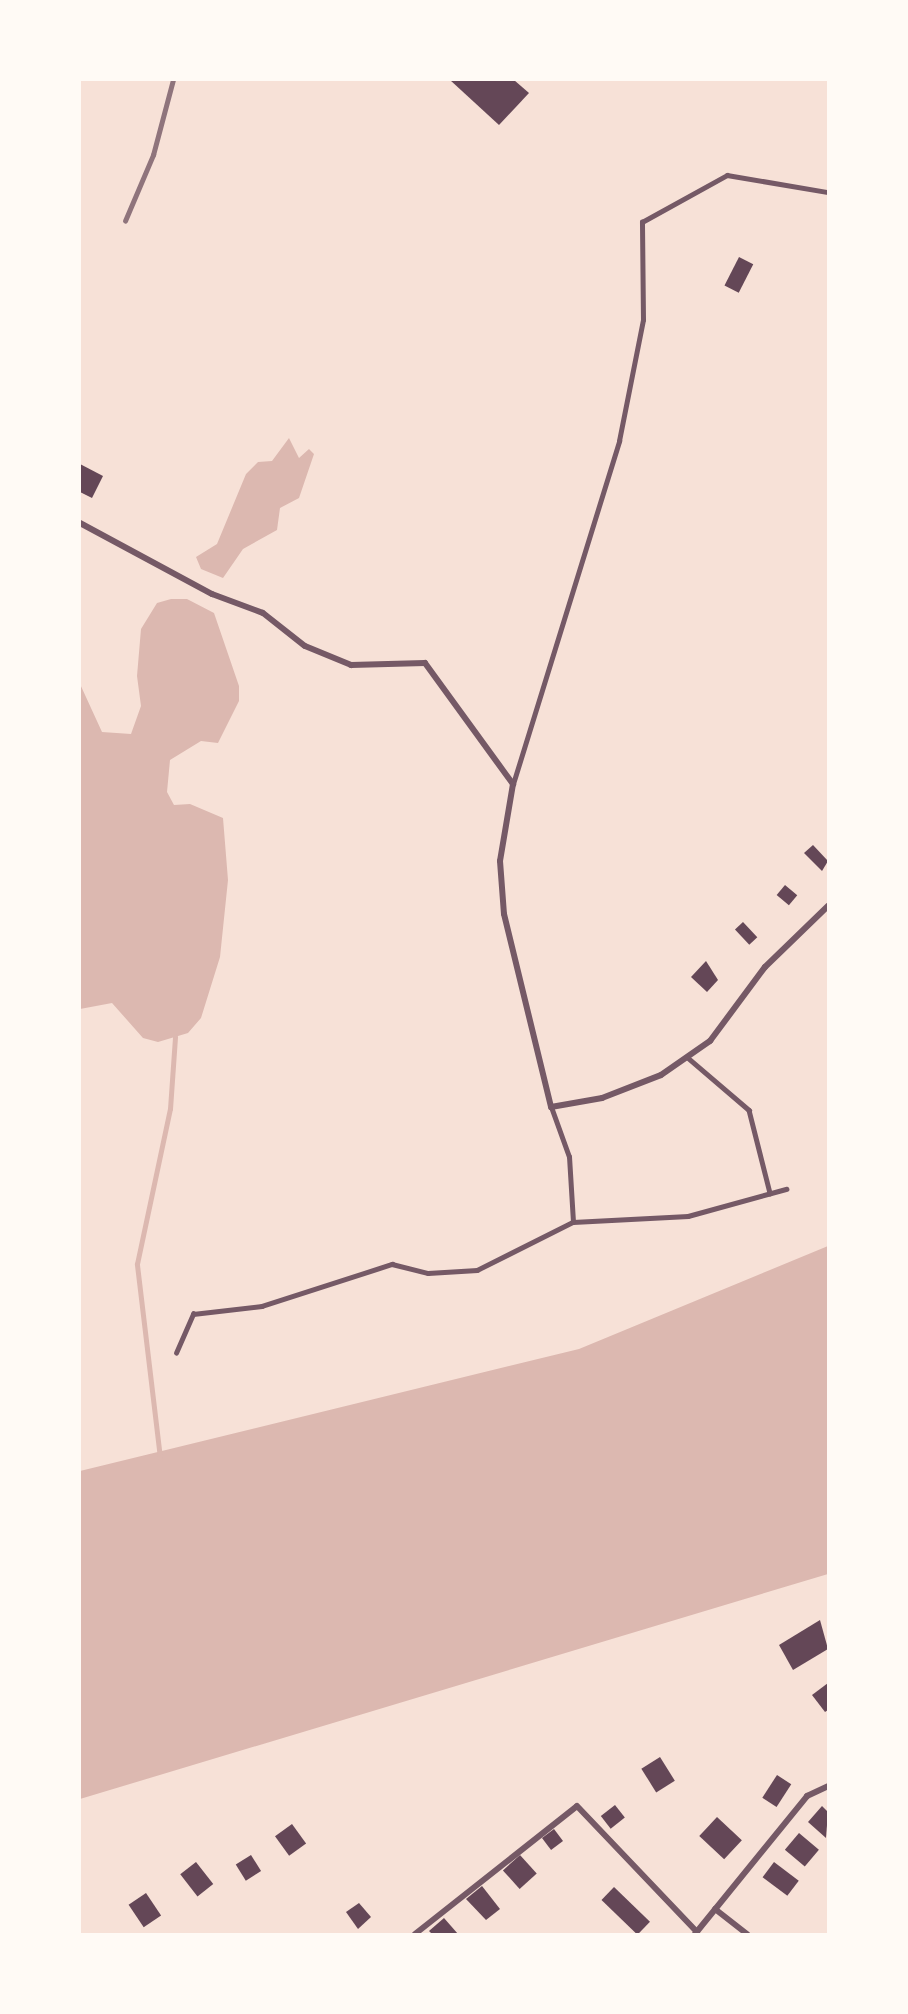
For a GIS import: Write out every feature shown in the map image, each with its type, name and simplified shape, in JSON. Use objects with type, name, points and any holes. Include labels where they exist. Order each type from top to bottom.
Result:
[{"type":"street","points":[[80,523],[212,594],[263,613],[305,646],[351,665],[425,663],[513,784],[500,861],[504,914],[551,1107],[602,1098],[661,1075],[685,1055],[710,1041],[765,967],[828,906]]},
{"type":"street","points":[[415,1935],[577,1806],[696,1933],[807,1796],[828,1786]]},
{"type":"street","points":[[715,1909],[747,1935]]},
{"type":"lane","points":[[513,784],[619,441],[643,320],[642,222],[727,175],[828,192]]},
{"type":"lane","points":[[685,1055],[750,1110],[770,1193]]},
{"type":"lane","points":[[551,1107],[569,1157],[573,1222]]},
{"type":"lane","points":[[176,1353],[193,1314],[262,1306],[392,1264],[428,1273],[477,1270],[573,1222],[688,1216],[786,1189]]},
{"type":"shaded area","points":[[289,438],[299,458],[309,449],[314,454],[299,498],[280,508],[277,530],[243,549],[223,578],[201,569],[196,557],[217,544],[246,474],[258,462],[272,461]]},
{"type":"shaded area","points":[[171,599],[187,599],[214,613],[239,686],[239,701],[218,743],[201,741],[170,760],[167,792],[174,805],[190,804],[223,818],[228,880],[220,957],[201,1018],[188,1033],[158,1042],[143,1038],[112,1003],[80,1009],[80,684],[102,732],[131,734],[141,706],[137,676],[141,629],[157,603]]},
{"type":"shaded area","points":[[828,1246],[828,1574],[80,1799],[80,1471],[579,1349]]},
{"type":"building","points":[[450,80],[514,80],[529,93],[499,125]]},
{"type":"building","points":[[739,257],[753,264],[739,293],[724,286]]},
{"type":"building","points":[[80,464],[103,476],[92,498],[80,492]]},
{"type":"building","points":[[813,845],[828,861],[822,871],[804,853]]},
{"type":"building","points":[[785,885],[797,895],[789,905],[777,895]]},
{"type":"building","points":[[743,922],[757,937],[749,945],[735,930]]},
{"type":"building","points":[[706,961],[718,980],[707,992],[691,977]]},
{"type":"building","points":[[820,1620],[828,1649],[793,1670],[779,1645]]},
{"type":"building","points":[[828,1683],[828,1710],[825,1712],[812,1695]]},
{"type":"building","points":[[660,1757],[675,1781],[656,1792],[641,1769]]},
{"type":"building","points":[[777,1775],[791,1784],[777,1807],[762,1798]]},
{"type":"building","points":[[615,1805],[625,1818],[611,1829],[601,1816]]},
{"type":"building","points":[[822,1806],[828,1812],[826,1838],[808,1822]]},
{"type":"building","points":[[717,1817],[742,1840],[724,1859],[699,1836]]},
{"type":"building","points":[[292,1824],[306,1843],[289,1856],[275,1836]]},
{"type":"building","points":[[554,1829],[563,1841],[551,1850],[542,1838]]},
{"type":"building","points":[[799,1833],[819,1850],[805,1867],[785,1850]]},
{"type":"building","points":[[251,1855],[261,1871],[246,1881],[236,1865]]},
{"type":"building","points":[[520,1855],[537,1874],[520,1889],[503,1870]]},
{"type":"building","points":[[196,1862],[213,1884],[197,1896],[180,1874]]},
{"type":"building","points":[[774,1862],[799,1881],[787,1896],[763,1877]]},
{"type":"building","points":[[482,1886],[500,1909],[486,1920],[466,1899]]},
{"type":"building","points":[[614,1887],[650,1922],[637,1934],[601,1900]]},
{"type":"building","points":[[146,1893],[161,1915],[144,1927],[129,1905]]},
{"type":"building","points":[[359,1903],[371,1917],[358,1929],[346,1912]]},
{"type":"building","points":[[444,1918],[458,1934],[432,1934],[429,1931]]},
{"type":"waterway","points":[[160,1458],[137,1264],[170,1109],[175,1037]]},
{"type":"railway","points":[[125,221],[153,155],[173,80]]}]
